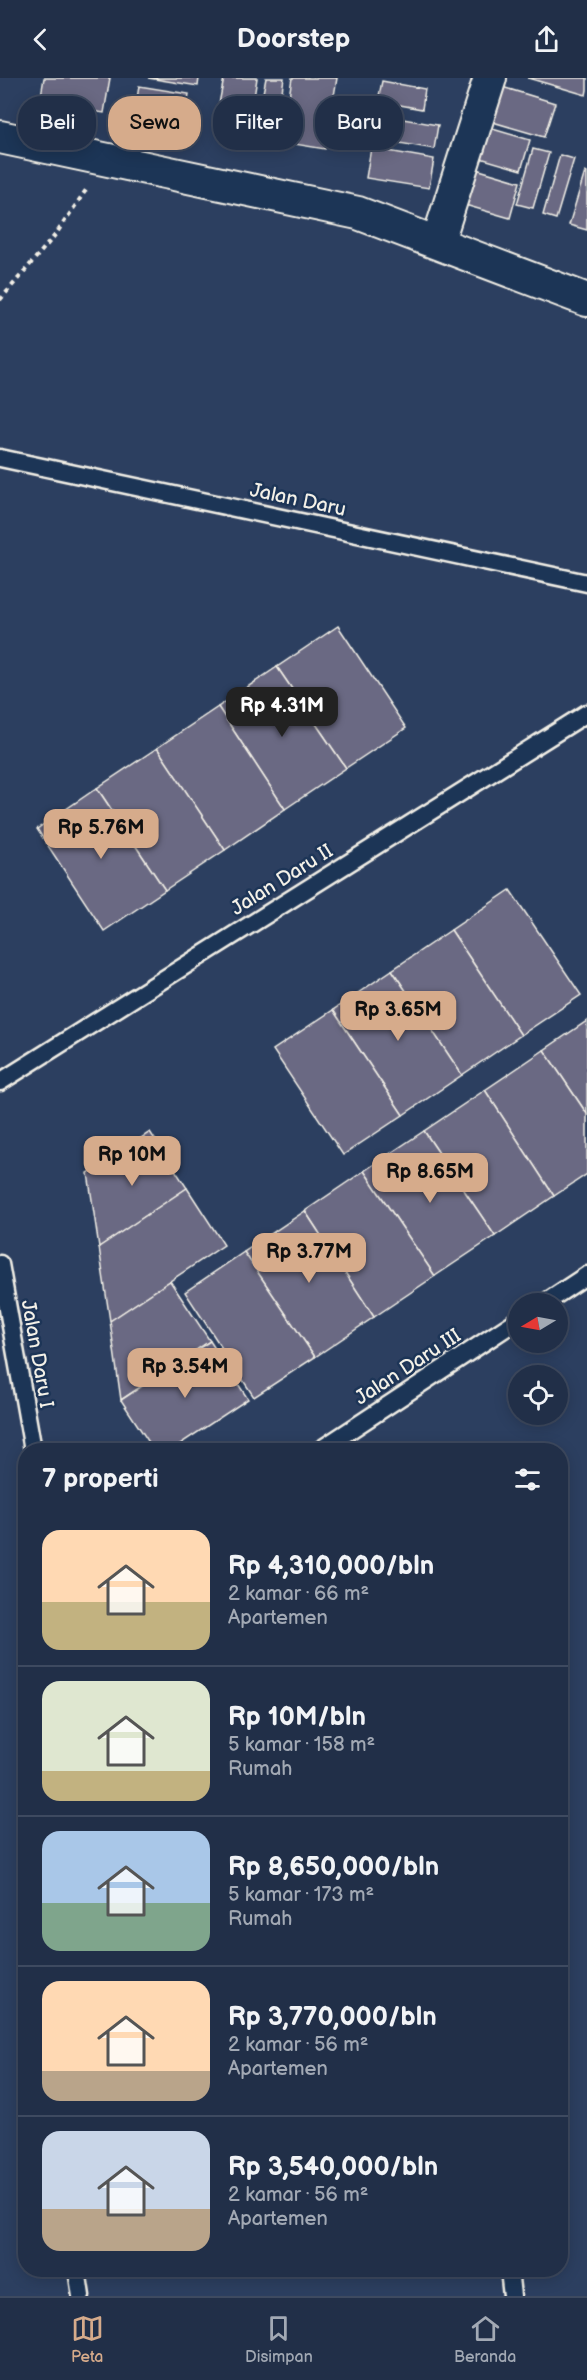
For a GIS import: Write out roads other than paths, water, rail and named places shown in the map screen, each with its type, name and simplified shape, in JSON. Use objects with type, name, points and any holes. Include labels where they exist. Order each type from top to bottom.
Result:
[{"type":"street","points":[[438,241],[490,78]]},
{"type":"street","points":[[0,137],[358,213],[438,241],[587,300]]},
{"type":"lane","name":"Jalan Daru","points":[[0,458],[587,583]]},
{"type":"lane","name":"Jalan Daru II","points":[[0,1082],[587,713]]},
{"type":"lane","name":"Jalan Daru I","points":[[0,1264],[32,1443]]},
{"type":"lane","points":[[560,1293],[587,1275]]},
{"type":"lane","name":"Jalan Daru III","points":[[331,1443],[508,1327]]},
{"type":"lane","points":[[78,2277],[81,2296]]},
{"type":"lane","points":[[510,2277],[512,2296]]}]
